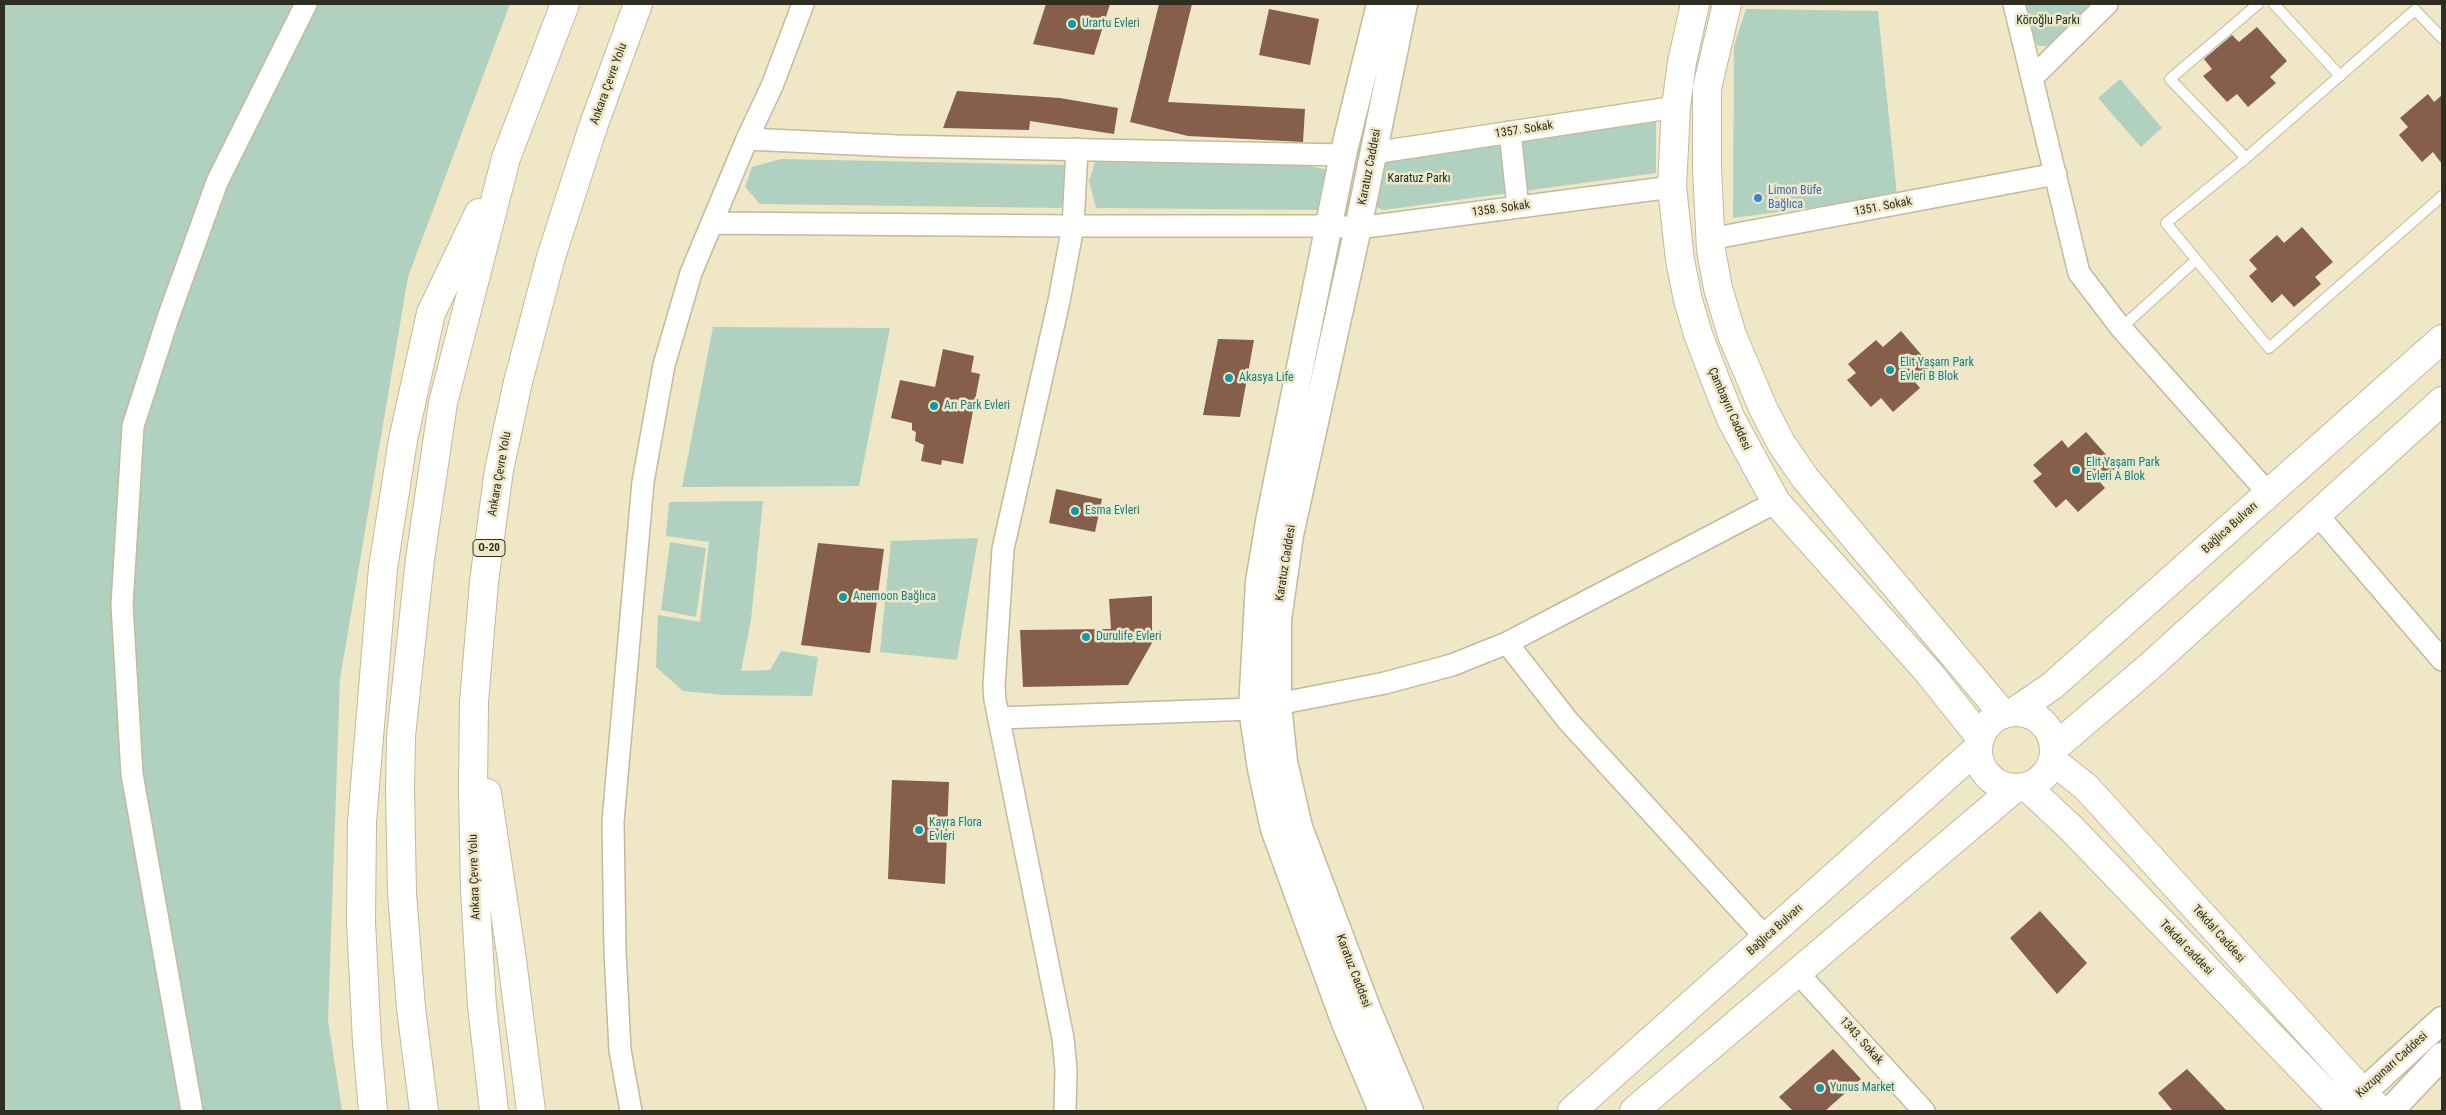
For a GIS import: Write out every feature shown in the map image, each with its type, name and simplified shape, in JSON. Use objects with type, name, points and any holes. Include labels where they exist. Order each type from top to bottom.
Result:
[{"type":"main road","points":[[373,1111],[366,1042],[361,922],[362,822],[383,568],[403,440],[431,313],[506,158],[565,4]]},
{"type":"main road","name":"Ankara Çevre Yolu","points":[[494,1111],[482,1006],[475,892],[474,702],[484,582],[495,499],[518,382],[554,248],[594,124],[638,4]]},
{"type":"main road","name":"Çambayırı Caddesi","points":[[1695,4],[1682,62],[1676,107],[1672,187],[1680,260],[1698,334],[1731,419],[1776,502],[1929,673],[1978,743]]},
{"type":"main road","points":[[1727,4],[1707,88],[1707,168],[1710,239],[1718,288],[1732,335],[1762,408],[1781,443],[1804,478],[2008,713]]},
{"type":"main road","points":[[424,1111],[410,1008],[402,894],[401,736],[420,559],[443,403],[506,158]]},
{"type":"main road","name":"Bağlıca Bulvarı","points":[[2008,713],[2052,686],[2442,339]]},
{"type":"main road","points":[[2053,754],[2442,401]]},
{"type":"main road","points":[[474,702],[512,960],[531,1111]]},
{"type":"main road","points":[[1634,1111],[1796,972],[2021,788],[2038,781],[2047,772],[2053,754],[2051,736],[2046,726],[2036,718],[2008,713],[1993,719],[1985,728],[1978,743],[1978,760],[1984,772],[1992,780],[2003,786],[2021,788]]},
{"type":"main road","name":"Bağlıca Bulvarı","points":[[1572,1111],[1766,938],[1978,743]]},
{"type":"main road","name":"Tekdal Caddesi","points":[[2053,754],[2086,787],[2380,1111]]},
{"type":"main road","name":"Tekdal caddesi","points":[[2021,788],[2070,827],[2343,1111]]},
{"type":"street","points":[[192,1111],[132,774],[122,605],[133,426],[169,315],[217,182],[306,4]]},
{"type":"street","points":[[632,1111],[620,1050],[615,951],[613,821],[643,482],[664,365],[691,273],[746,139],[772,86],[804,4]]},
{"type":"street","name":"Karatuz Caddesi","points":[[1380,4],[1343,155],[1270,516],[1259,582],[1252,709],[1261,769],[1274,829],[1345,1023],[1382,1111]]},
{"type":"street","name":"Karatuz Caddesi","points":[[1404,4],[1358,228],[1286,559],[1278,620],[1278,704],[1284,762],[1299,827],[1369,1013],[1410,1111]]},
{"type":"street","points":[[2014,4],[2079,273],[2121,328],[2268,494]]},
{"type":"street","points":[[2033,77],[2107,4]]},
{"type":"street","name":"1357. Sokak","points":[[1372,153],[1676,107]]},
{"type":"street","points":[[1510,132],[1518,207]]},
{"type":"street","points":[[746,139],[897,146],[1343,155]]},
{"type":"street","points":[[1064,1111],[1066,1070],[1064,1038],[994,686],[1004,549],[1073,226],[1077,149]]},
{"type":"street","name":"1351. Sokak","points":[[1710,239],[2056,174]]},
{"type":"street","name":"1358. Sokak","points":[[712,223],[1330,226],[1358,228],[1672,187]]},
{"type":"street","points":[[999,718],[1252,709],[1385,683],[1452,664],[1507,643],[1776,502]]},
{"type":"street","points":[[2317,514],[2442,660]]},
{"type":"street","points":[[1507,643],[1568,721],[1766,938]]},
{"type":"street","name":"1343. Sokak","points":[[1796,972],[1924,1111]]},
{"type":"street","name":"Kuzupınarı Caddesi","points":[[2343,1111],[2361,1092],[2442,1020]]},
{"type":"street","points":[[2390,1111],[2442,1056]]},
{"type":"lane","points":[[2246,158],[2170,79],[2258,4]]},
{"type":"lane","points":[[2274,4],[2340,76]]},
{"type":"lane","points":[[2442,38],[2416,10],[2246,158],[2166,223],[2195,261],[2269,348],[2442,196]]},
{"type":"lane","points":[[2121,328],[2195,261]]},
{"type":"green space","points":[[4,4],[510,4],[408,277],[340,679],[328,1020],[342,1111],[4,1111]]},
{"type":"green space","name":"Köroğlu Parkı","points":[[2024,4],[2090,4],[2051,44],[2039,46],[2036,43]]},
{"type":"green space","points":[[1746,9],[1878,11],[1897,196],[1733,218],[1734,46]]},
{"type":"green space","points":[[2120,79],[2162,128],[2141,147],[2098,98]]},
{"type":"green space","name":"Karatuz Parkı","points":[[1656,122],[1656,173],[1384,210],[1370,205],[1377,165],[1390,158]]},
{"type":"green space","points":[[781,159],[1069,165],[1070,190],[1061,208],[760,204],[745,187],[752,167]]},
{"type":"green space","points":[[1095,162],[1301,164],[1328,170],[1320,210],[1096,208],[1089,181]]},
{"type":"green space","points":[[713,327],[890,328],[859,486],[682,487]]},
{"type":"green space","points":[[763,501],[751,620],[741,671],[770,670],[781,651],[818,657],[812,696],[725,695],[683,691],[656,667],[658,615],[700,622],[709,542],[666,536],[669,502]]},
{"type":"green space","points":[[978,538],[957,660],[880,652],[891,541]]},
{"type":"green space","points":[[670,542],[706,548],[696,617],[661,610]]},
{"type":"building","name":"Urartu Evleri","points":[[1046,4],[1110,4],[1094,55],[1033,44]]},
{"type":"building","points":[[1159,4],[1192,4],[1168,102],[1305,109],[1303,142],[1188,136],[1130,122]]},
{"type":"building","points":[[1269,9],[1319,19],[1310,65],[1259,55]]},
{"type":"building","points":[[2257,27],[2287,61],[2270,77],[2276,83],[2248,107],[2237,94],[2227,102],[2203,76],[2212,69],[2204,59],[2232,35],[2239,42]]},
{"type":"building","points":[[957,91],[1060,98],[1118,108],[1114,134],[1030,121],[1029,130],[943,128]]},
{"type":"building","points":[[2428,94],[2434,102],[2442,95],[2442,164],[2433,152],[2422,162],[2399,135],[2408,127],[2400,118]]},
{"type":"building","points":[[2302,227],[2333,262],[2315,277],[2321,284],[2294,307],[2282,294],[2272,303],[2249,276],[2257,269],[2249,260],[2277,235],[2284,243]]},
{"type":"building","name":"Elit Yaşam Park Evleri B Blok","points":[[1901,331],[1931,366],[1914,381],[1920,388],[1893,412],[1881,398],[1871,407],[1847,380],[1856,373],[1848,364],[1876,340],[1883,347]]},
{"type":"building","name":"Akasya Life","points":[[1218,339],[1254,340],[1240,417],[1203,415]]},
{"type":"building","name":"Arı Park Evleri","points":[[943,349],[974,356],[971,372],[980,374],[963,464],[942,460],[941,465],[921,461],[924,445],[915,441],[916,432],[912,430],[912,423],[891,418],[900,380],[935,387]]},
{"type":"building","name":"Elit Yaşam Park Evleri A Blok","points":[[2086,432],[2117,467],[2100,482],[2105,488],[2078,512],[2066,499],[2056,508],[2033,481],[2042,474],[2033,465],[2062,440],[2068,448]]},
{"type":"building","name":"Esma Evleri","points":[[1056,489],[1102,499],[1095,532],[1049,523]]},
{"type":"building","name":"Anemoon Bağlıca","points":[[818,543],[884,549],[870,653],[801,645]]},
{"type":"building","name":"Durulife Evleri","points":[[1152,596],[1152,643],[1128,685],[1023,687],[1020,630],[1111,629],[1109,599]]},
{"type":"building","name":"Kayra Flora Evleri","points":[[892,780],[949,782],[945,884],[888,879]]},
{"type":"building","points":[[2040,911],[2087,963],[2057,994],[2010,938]]},
{"type":"building","name":"Yunus Market","points":[[1833,1049],[1861,1079],[1825,1111],[1793,1111],[1779,1097]]},
{"type":"building","points":[[2187,1069],[2227,1111],[2173,1111],[2158,1093]]},
{"type":"place","name":"Urartu Evleri","points":[[1072,24]]},
{"type":"place","name":"Limon Büfe Bağlıca","points":[[1758,198]]},
{"type":"place","name":"Elit Yaşam Park Evleri B Blok","points":[[1890,370]]},
{"type":"place","name":"Akasya Life","points":[[1229,378]]},
{"type":"place","name":"Arı Park Evleri","points":[[934,406]]},
{"type":"place","name":"Elit Yaşam Park Evleri A Blok","points":[[2076,470]]},
{"type":"place","name":"Esma Evleri","points":[[1075,511]]},
{"type":"place","name":"Anemoon Bağlıca","points":[[843,597]]},
{"type":"place","name":"Durulife Evleri","points":[[1086,637]]},
{"type":"place","name":"Kayra Flora Evleri","points":[[919,830]]},
{"type":"place","name":"Yunus Market","points":[[1820,1088]]}]
